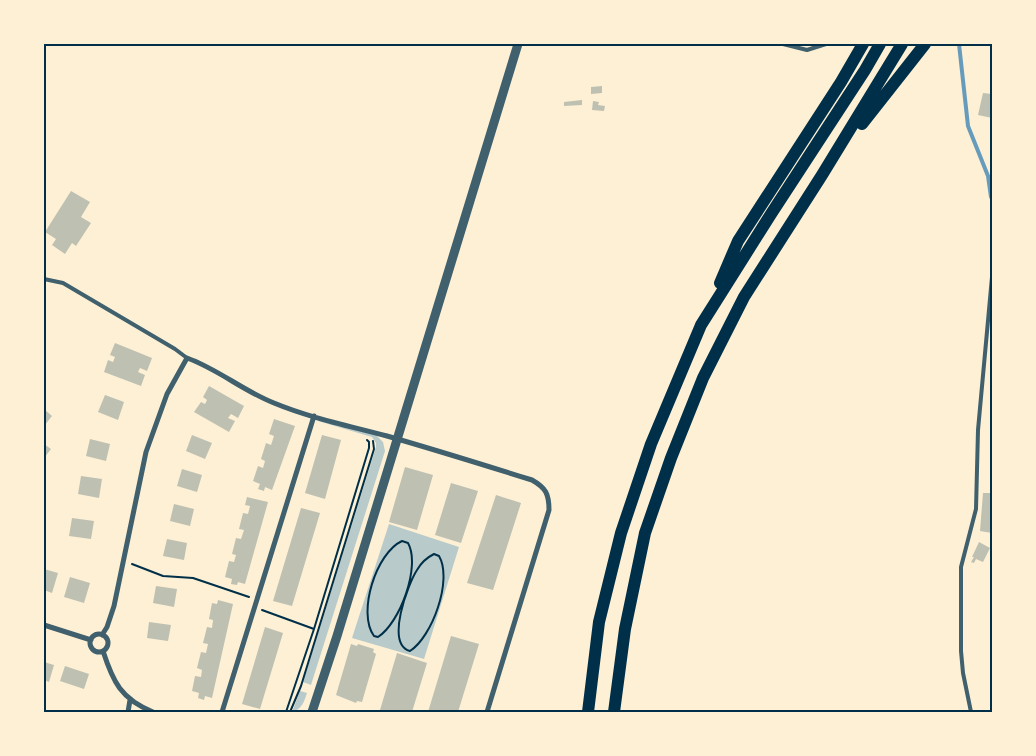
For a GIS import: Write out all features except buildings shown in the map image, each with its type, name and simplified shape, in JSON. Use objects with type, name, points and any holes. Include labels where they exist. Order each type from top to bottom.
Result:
[{"type":"highway","points":[[588,712],[599,622],[621,533],[651,444],[738,241],[841,82],[863,44]]},
{"type":"highway","points":[[701,325],[880,44]]},
{"type":"highway","points":[[614,712],[625,628],[645,534],[671,458],[703,378],[744,297],[822,175],[902,44]]},
{"type":"highway","points":[[822,175],[925,44]]},
{"type":"street","points":[[312,712],[518,44]]},
{"type":"street","points":[[102,635],[107,641],[107,647],[103,651],[94,651],[91,646],[91,640],[94,636],[102,635],[108,627],[114,606],[146,452],[167,394],[187,358],[199,362],[244,389],[273,403],[532,480],[542,486],[547,492],[549,510],[487,712]]},
{"type":"street","points":[[222,712],[314,416]]},
{"type":"street","points":[[44,625],[91,640]]},
{"type":"street","points":[[103,651],[115,684],[130,700],[153,712]]},
{"type":"street","points":[[128,712],[130,700]]},
{"type":"lane","points":[[783,44],[807,50],[826,44]]},
{"type":"lane","points":[[971,712],[963,674],[961,651],[961,567],[976,509],[978,430],[992,276]]},
{"type":"lane","points":[[44,279],[63,283],[187,358]]},
{"type":"path","points":[[286,712],[314,628],[369,448],[369,442],[366,438]]},
{"type":"path","points":[[290,712],[300,686],[374,449],[373,440]]},
{"type":"path","points":[[406,592],[400,613],[398,632],[401,644],[406,650],[410,651],[416,647],[432,623],[438,605],[444,573],[439,556],[434,554],[427,557],[417,568],[406,592],[400,609],[384,634],[378,637],[374,636],[369,630],[366,618],[374,578],[385,555],[395,544],[402,541],[408,543],[411,548],[412,560],[411,574],[406,592]]},
{"type":"path","points":[[123,561],[164,576],[193,578],[257,600]]},
{"type":"path","points":[[255,608],[314,628]]},
{"type":"shaded area","points":[[319,419],[376,435],[383,442],[385,451],[311,685],[303,682],[376,447],[372,437],[318,421]]},
{"type":"shaded area","points":[[389,524],[459,547],[424,659],[352,638]]},
{"type":"shaded area","points":[[300,691],[307,693],[305,699],[300,707],[292,712]]},
{"type":"waterway","points":[[959,44],[968,126],[988,176],[991,197]]}]
